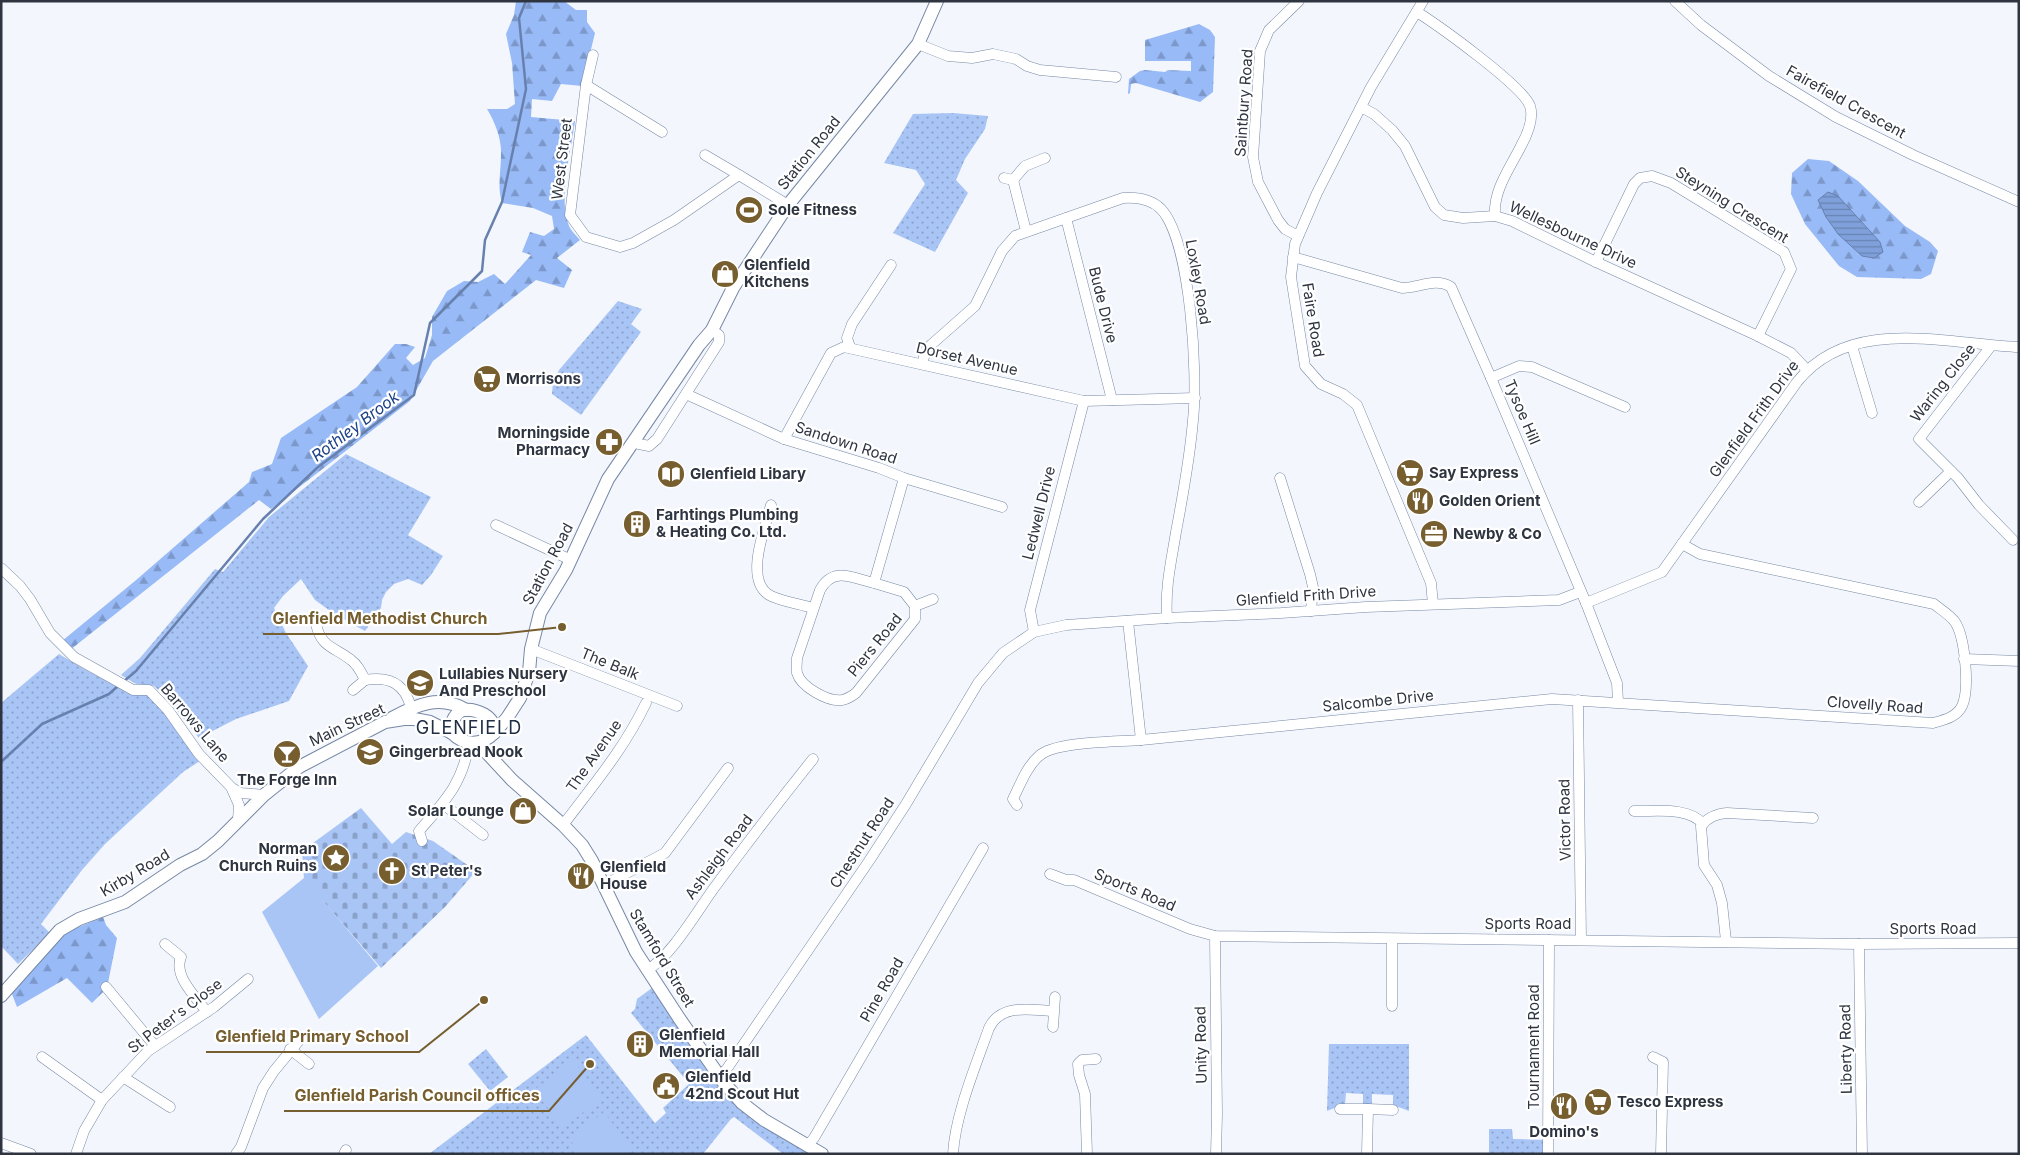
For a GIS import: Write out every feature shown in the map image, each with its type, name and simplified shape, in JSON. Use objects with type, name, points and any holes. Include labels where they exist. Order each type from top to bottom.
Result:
[{"type":"street","name":"Station Road","points":[[493,734],[512,711],[523,690],[540,613],[570,560],[608,480],[699,345],[712,330],[733,288],[788,204],[918,44],[937,1]]},
{"type":"street","name":"Saintbury Road","points":[[1298,236],[1285,229],[1278,220],[1258,182],[1253,157],[1260,51],[1269,30],[1299,1]]},
{"type":"street","name":"Faire Road","points":[[1423,1],[1361,107],[1317,193],[1295,244],[1291,277],[1305,366],[1322,384],[1343,394],[1357,405],[1432,583],[1434,604]]},
{"type":"street","name":"Fairefield Crescent","points":[[1675,1],[1702,25],[1768,76],[1836,117],[1912,155],[2019,202]]},
{"type":"street","points":[[1417,12],[1495,70],[1527,98],[1531,108],[1531,121],[1524,140],[1498,190],[1494,202],[1495,216]]},
{"type":"street","points":[[918,44],[948,56],[972,58],[994,54],[1016,60],[1040,70],[1116,78]]},
{"type":"street","name":"West Street","points":[[593,54],[586,85],[570,215],[586,237],[610,246],[620,247],[633,243],[690,210],[739,176]]},
{"type":"street","points":[[586,85],[662,132]]},
{"type":"street","name":"Wellesbourne Drive","points":[[1361,107],[1374,114],[1392,130],[1405,146],[1435,207],[1444,215],[1463,218],[1495,216],[1512,221],[1596,262],[1758,336],[1791,354],[1807,370]]},
{"type":"street","points":[[705,155],[788,204]]},
{"type":"street","points":[[1026,232],[1008,179],[1025,166],[1045,158]]},
{"type":"street","name":"Steyning Crescent","points":[[1596,262],[1634,184],[1640,178],[1652,176],[1671,183],[1784,252],[1791,268],[1758,336]]},
{"type":"street","name":"Loxley Road","points":[[922,364],[926,350],[975,306],[1002,251],[1015,236],[1123,198],[1132,197],[1152,202],[1166,215],[1182,260],[1188,294],[1195,367],[1194,398],[1184,488],[1166,593],[1167,618]]},
{"type":"street","name":"Bude Drive","points":[[1066,218],[1112,400]]},
{"type":"street","name":"Tysoe Hill","points":[[1293,258],[1402,288],[1414,288],[1432,282],[1444,283],[1451,287],[1586,603],[1618,683],[1618,702]]},
{"type":"street","points":[[784,438],[831,353],[839,348],[850,347],[847,338],[852,324],[891,265]]},
{"type":"street","points":[[634,440],[645,446],[653,444],[719,342],[719,335],[712,330]]},
{"type":"street","name":"Glenfield Frith Drive","points":[[1586,603],[1662,572],[1807,370],[1824,357],[1852,346],[1888,337],[1933,338],[1991,346],[2019,347]]},
{"type":"street","points":[[1852,346],[1872,413]]},
{"type":"street","name":"Waring Close","points":[[1950,471],[1919,439],[1991,346]]},
{"type":"street","name":"Dorset Avenue","points":[[850,347],[1084,401],[1194,398]]},
{"type":"street","points":[[1491,378],[1519,366],[1532,367],[1624,407]]},
{"type":"street","name":"Sandown Road","points":[[686,394],[784,438],[904,478],[1002,507]]},
{"type":"street","name":"Ledwell Drive","points":[[1034,632],[1030,610],[1084,401]]},
{"type":"street","points":[[1919,502],[1950,471],[1965,486],[1979,505],[2013,540]]},
{"type":"street","points":[[874,583],[904,478]]},
{"type":"street","points":[[1280,478],[1310,574],[1312,587],[1311,611]]},
{"type":"street","points":[[771,505],[756,566],[758,578],[763,589],[771,596],[813,608]]},
{"type":"street","points":[[496,524],[570,560]]},
{"type":"street","name":"Clovelly Road","points":[[1618,702],[1933,724],[1948,719],[1962,707],[1966,692],[1962,638],[1954,620],[1934,604],[1700,554],[1682,544]]},
{"type":"street","name":"Barrows Lane","points":[[1,568],[20,586],[50,633],[62,646],[74,657],[132,690],[149,690],[168,710],[199,754],[230,787]]},
{"type":"street","name":"Piers Road","points":[[841,575],[874,583],[904,592],[916,606],[915,619],[856,692],[849,698],[842,700],[828,698],[802,682],[797,675],[797,658],[813,608],[824,581],[832,576],[841,575]]},
{"type":"street","name":"Glenfield Frith Drive","points":[[1034,632],[1066,625],[1167,618],[1434,604],[1558,600],[1580,592]]},
{"type":"street","name":"Piers Road","points":[[916,606],[936,599]]},
{"type":"street","points":[[1128,621],[1142,740]]},
{"type":"street","points":[[316,624],[321,638],[327,645],[359,667],[365,680]]},
{"type":"street","name":"Chestnut Road","points":[[718,1076],[726,1070],[869,861],[906,804],[978,683],[1003,654],[1034,632]]},
{"type":"street","name":"The Balk","points":[[531,649],[677,706]]},
{"type":"street","points":[[1964,659],[2019,661]]},
{"type":"street","points":[[353,690],[365,680],[381,679],[394,682],[408,696],[411,708],[417,715],[430,722]]},
{"type":"street","name":"Salcombe Drive","points":[[1017,805],[1013,799],[1033,762],[1046,751],[1061,746],[1142,740],[1552,699],[1618,702]]},
{"type":"street","name":"Victor Road","points":[[1578,700],[1581,939]]},
{"type":"street","points":[[385,722],[424,703],[442,702],[466,710],[472,710],[490,718],[503,716],[512,711]]},
{"type":"street","name":"The Avenue","points":[[563,825],[619,752],[646,703]]},
{"type":"street","points":[[466,710],[457,713],[454,717],[451,727],[452,733],[457,738],[471,743],[482,741],[493,734]]},
{"type":"street","points":[[490,718],[495,728],[491,747],[494,760]]},
{"type":"street","name":"Main Street","points":[[264,795],[299,767],[385,722],[404,719],[430,722],[452,733]]},
{"type":"street","points":[[422,841],[419,831],[443,804],[458,781],[471,743]]},
{"type":"street","name":"Stamford Street","points":[[471,743],[494,760],[512,780],[563,825],[582,845],[604,885],[625,931],[647,970],[718,1076],[742,1103],[764,1120],[822,1154]]},
{"type":"street","name":"Ashleigh Road","points":[[647,970],[655,966],[668,952],[716,885],[813,759]]},
{"type":"street","points":[[604,885],[665,853],[728,768]]},
{"type":"street","points":[[230,787],[240,793],[264,795]]},
{"type":"street","points":[[230,787],[239,805],[238,820]]},
{"type":"street","name":"Kirby Road","points":[[1,996],[60,930],[79,919],[125,902],[180,865],[209,849],[264,795]]},
{"type":"street","points":[[443,804],[483,835]]},
{"type":"street","points":[[1634,811],[1681,812],[1693,816],[1702,824]]},
{"type":"street","points":[[1726,941],[1722,903],[1717,885],[1704,865],[1701,838],[1702,824],[1718,814],[1727,813],[1814,818]]},
{"type":"street","name":"Pine Road","points":[[807,1146],[814,1138],[983,848]]},
{"type":"street","name":"Sports Road","points":[[1050,874],[1066,880],[1074,880],[1190,929],[1215,936],[1392,939],[1581,939],[1859,944],[2019,943]]},
{"type":"street","name":"Unity Road","points":[[1215,936],[1218,1114],[1216,1154]]},
{"type":"street","points":[[1392,939],[1392,1006]]},
{"type":"street","name":"Tournament Road","points":[[1548,1154],[1549,940]]},
{"type":"street","points":[[164,944],[181,957],[178,963],[180,974],[207,1012]]},
{"type":"street","name":"Liberty Road","points":[[1859,944],[1862,1154]]},
{"type":"street","name":"St Peter's Close","points":[[76,1154],[84,1131],[102,1100],[123,1077],[155,1046],[207,1012],[248,978]]},
{"type":"street","points":[[106,987],[155,1046]]},
{"type":"street","points":[[1053,1027],[1055,997]]},
{"type":"street","points":[[953,1154],[956,1131],[968,1090],[994,1018],[1008,1011],[1016,1010],[1053,1011]]},
{"type":"street","points":[[236,1154],[241,1147],[263,1088],[290,1049],[302,1037]]},
{"type":"street","points":[[290,1049],[309,1064]]},
{"type":"street","points":[[42,1057],[102,1100]]},
{"type":"street","points":[[1653,1057],[1663,1062],[1661,1154]]},
{"type":"street","points":[[1087,1154],[1085,1094],[1079,1076],[1078,1064],[1082,1060],[1096,1059]]},
{"type":"street","points":[[123,1077],[170,1107]]},
{"type":"street","points":[[1340,1109],[1393,1110]]},
{"type":"street","points":[[1367,1154],[1368,1109]]},
{"type":"street","points":[[1,1143],[11,1151],[31,1154]]},
{"type":"green space","points":[[516,1],[564,1],[576,10],[587,10],[587,22],[595,33],[582,86],[561,84],[552,101],[532,99],[531,117],[575,121],[566,175],[565,204],[566,217],[570,228],[580,240],[557,258],[572,270],[564,288],[536,280],[433,361],[410,401],[271,509],[259,500],[70,650],[62,641],[135,581],[249,482],[252,472],[272,464],[281,438],[357,387],[395,344],[406,344],[415,347],[406,358],[413,365],[425,358],[432,335],[432,317],[447,291],[464,281],[478,282],[494,274],[505,284],[531,255],[522,252],[530,232],[544,236],[554,229],[552,216],[533,208],[502,203],[499,185],[500,143],[495,125],[487,109],[507,109],[515,104],[512,63],[506,34],[514,15]]},
{"type":"green space","points":[[1199,24],[1210,30],[1215,37],[1213,92],[1200,102],[1136,83],[1131,84],[1130,93],[1128,94],[1129,79],[1140,71],[1191,71],[1191,61],[1145,61],[1145,40]]},
{"type":"green space","points":[[953,113],[988,116],[985,129],[965,159],[956,180],[968,193],[935,252],[893,233],[925,184],[916,170],[884,163],[913,114]]},
{"type":"green space","points":[[1808,159],[1829,161],[1858,181],[1905,226],[1930,242],[1938,251],[1931,274],[1921,279],[1857,277],[1839,266],[1805,224],[1791,194],[1792,173]]},
{"type":"green space","points":[[618,301],[642,309],[631,324],[641,332],[581,415],[552,394],[553,382],[559,370]]},
{"type":"green space","points":[[346,454],[431,497],[408,535],[443,556],[422,585],[408,579],[394,584],[386,592],[381,608],[365,631],[333,613],[315,600],[301,579],[283,596],[274,608],[286,633],[308,666],[289,701],[236,719],[199,738],[168,699],[154,686],[136,684],[121,675],[140,658],[215,569],[223,572],[269,517]]},
{"type":"green space","points":[[59,654],[129,693],[148,695],[166,712],[200,761],[183,772],[105,844],[82,870],[41,924],[50,933],[18,964],[1,946],[1,703]]},
{"type":"green space","points":[[361,808],[392,844],[406,832],[433,841],[476,871],[445,907],[381,968],[304,879],[302,851]]},
{"type":"green space","points":[[304,878],[378,966],[319,1019],[262,912]]},
{"type":"green space","points":[[103,917],[106,925],[117,938],[107,988],[92,1003],[67,978],[17,1007],[10,989],[59,935]]},
{"type":"green space","points":[[656,985],[742,1103],[822,1154],[783,1154],[734,1117],[703,1154],[429,1154],[586,1035],[655,1123],[666,1113],[663,1108],[689,1084],[631,1013],[635,1009],[637,999]]},
{"type":"green space","points":[[1329,1044],[1409,1044],[1409,1111],[1393,1105],[1393,1095],[1372,1094],[1372,1106],[1363,1106],[1363,1094],[1346,1093],[1345,1104],[1327,1111]]},
{"type":"green space","points":[[486,1049],[508,1077],[490,1091],[468,1064]]},
{"type":"green space","points":[[573,1060],[602,1098],[563,1128],[534,1090]]},
{"type":"green space","points":[[604,1112],[631,1147],[623,1154],[581,1154],[569,1139]]},
{"type":"green space","points":[[1489,1129],[1512,1129],[1513,1139],[1548,1140],[1548,1154],[1489,1154]]},
{"type":"shaded area","points":[[1828,192],[1838,196],[1880,242],[1883,252],[1874,258],[1862,256],[1838,234],[1826,217],[1818,200]]},
{"type":"waterway","name":"Rothley Brook","points":[[123,682],[136,671],[263,519],[318,467],[414,395],[430,323],[482,271],[485,240],[502,202],[526,89],[519,18],[526,1]]},
{"type":"waterway","name":"Rothley Brook","points":[[1,762],[42,724],[109,694],[119,685]]},
{"type":"place","name":"Sole Fitness","points":[[749,210]]},
{"type":"place","name":"Glenfield Kitchens","points":[[725,274]]},
{"type":"place","name":"Morrisons","points":[[487,379]]},
{"type":"place","name":"Morningside Pharmacy","points":[[609,442]]},
{"type":"place","name":"Say Express","points":[[1410,473]]},
{"type":"place","name":"Glenfield Libary","points":[[671,474]]},
{"type":"place","name":"Golden Orient","points":[[1420,501]]},
{"type":"place","name":"Farhtings Plumbing & Heating Co. Ltd.","points":[[637,524]]},
{"type":"place","name":"Newby & Co","points":[[1434,534]]},
{"type":"place","name":"Glenfield Methodist Church","points":[[562,627]]},
{"type":"place","name":"Lullabies Nursery And Preschool","points":[[420,683]]},
{"type":"place","name":"Gingerbread Nook","points":[[370,752]]},
{"type":"place","name":"The Forge Inn","points":[[287,754]]},
{"type":"place","name":"Solar Lounge","points":[[523,811]]},
{"type":"place","name":"Norman Church Ruins","points":[[336,858]]},
{"type":"place","name":"St Peter's","points":[[392,871]]},
{"type":"place","name":"Glenfield House","points":[[581,876]]},
{"type":"place","name":"Glenfield Primary School","points":[[484,1000]]},
{"type":"place","name":"Glenfield Memorial Hall","points":[[640,1044]]},
{"type":"place","name":"Glenfield Parish Council offices","points":[[590,1064]]},
{"type":"place","name":"Glenfield 42nd Scout Hut","points":[[666,1086]]},
{"type":"place","name":"Tesco Express","points":[[1598,1102]]},
{"type":"place","name":"Domino's","points":[[1564,1106]]},
{"type":"district","name":"GLENFIELD","points":[[469,728]]}]
